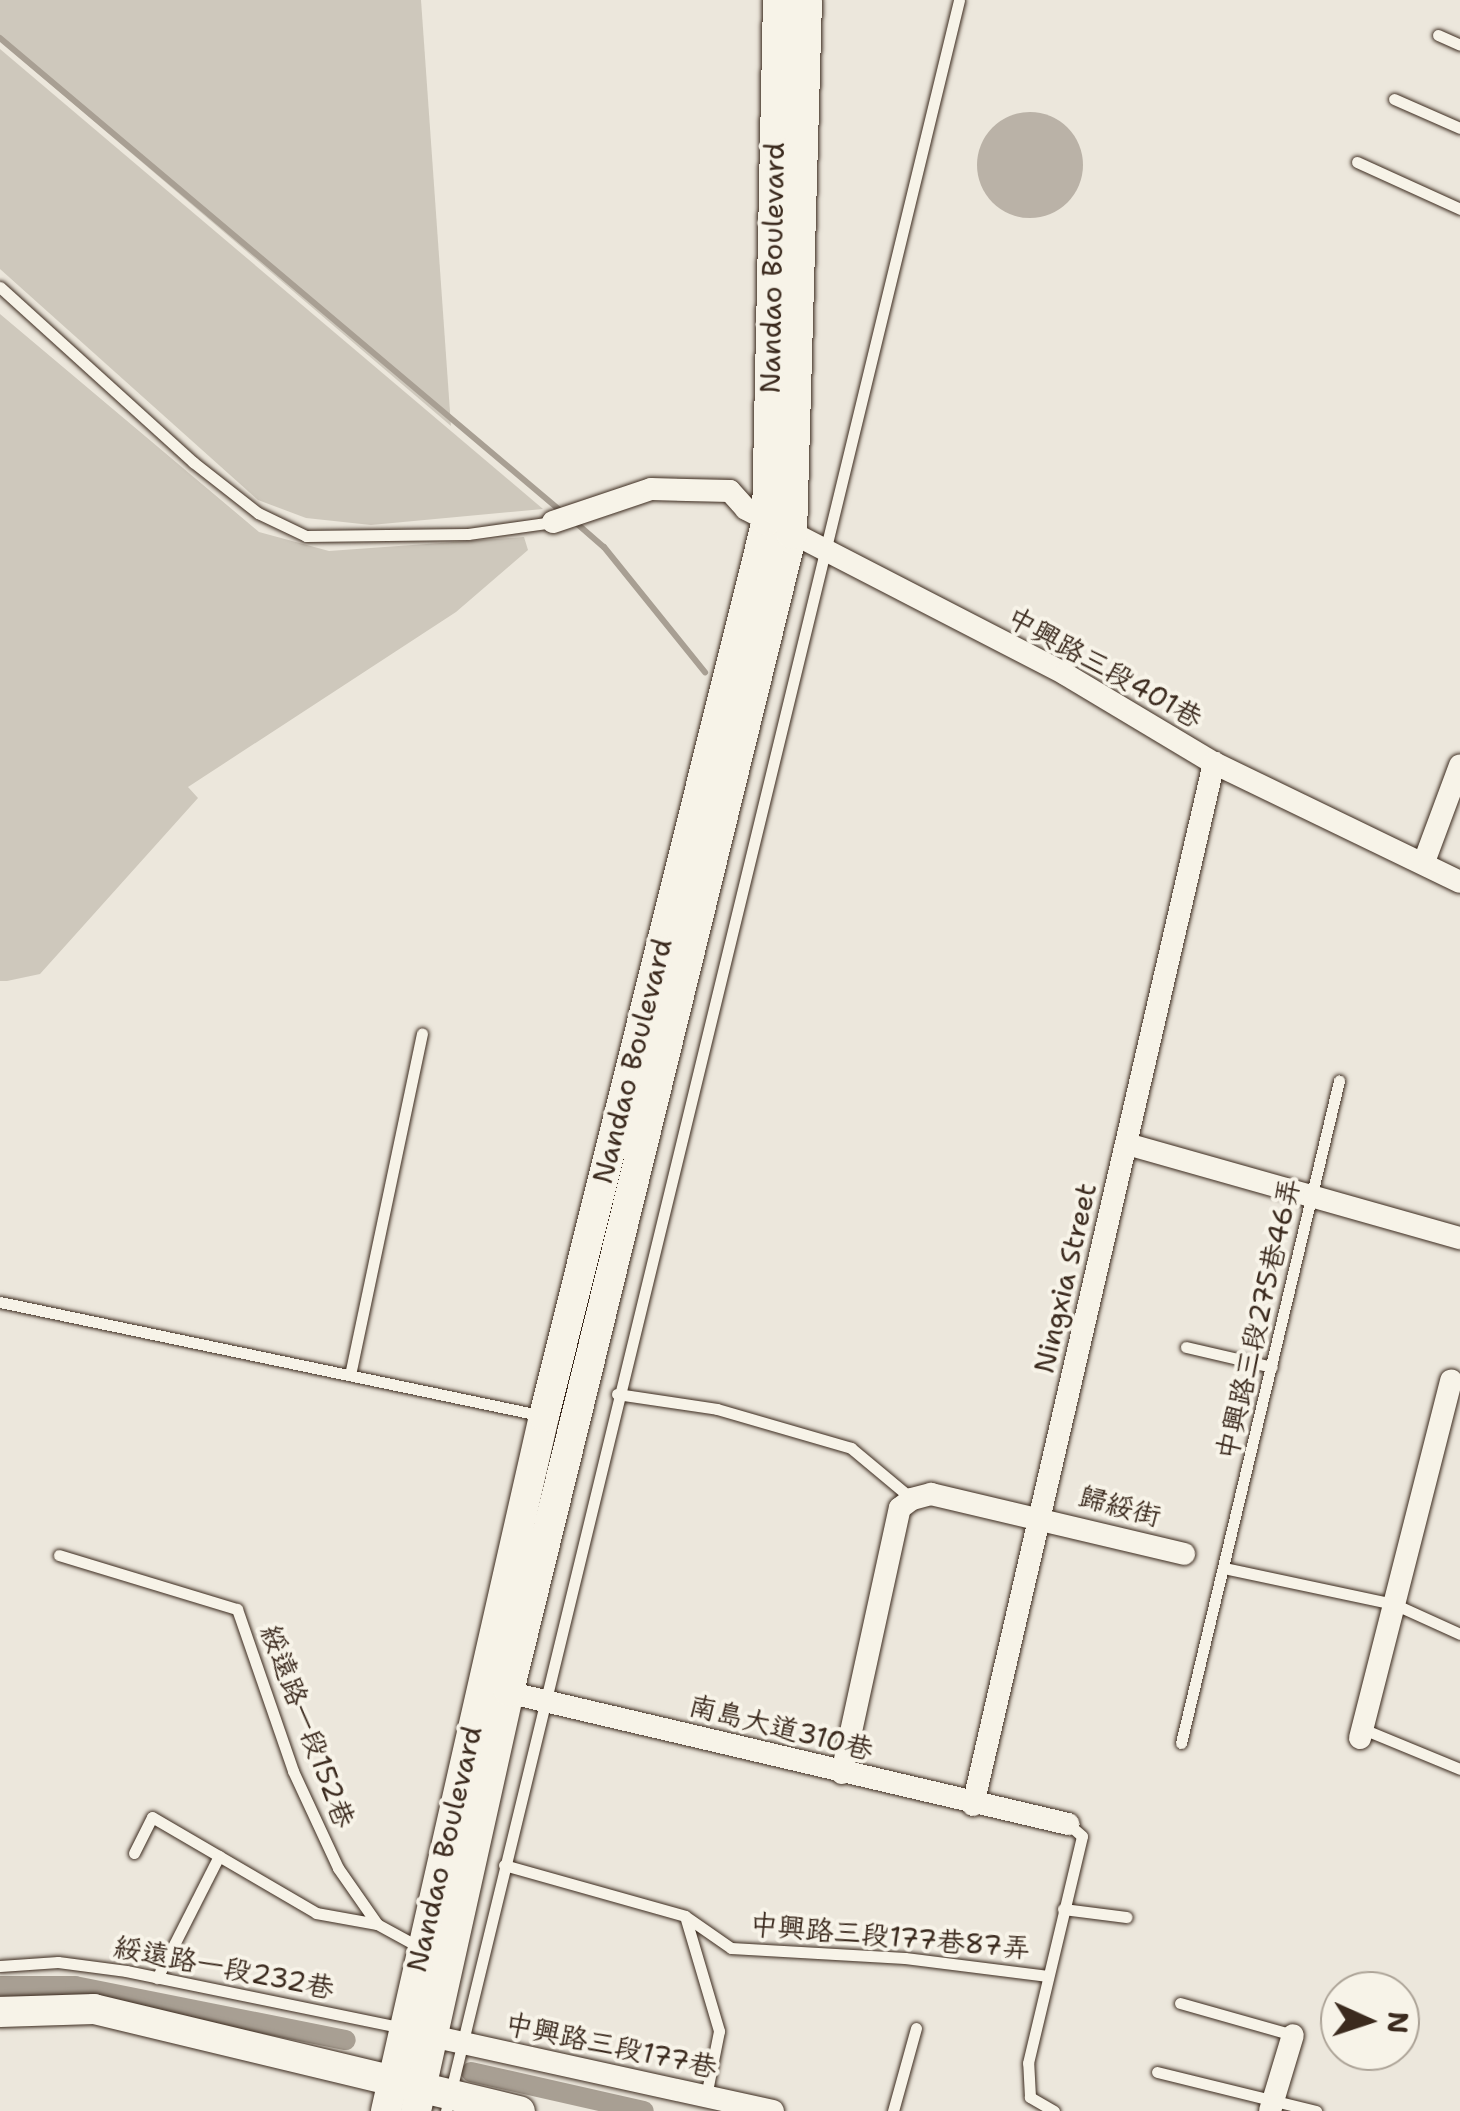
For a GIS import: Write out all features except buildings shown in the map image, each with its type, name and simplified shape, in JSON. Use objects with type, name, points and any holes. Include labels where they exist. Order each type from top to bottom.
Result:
[{"type":"street","name":"Nandao Boulevard","points":[[419,2100],[448,2040],[495,1689],[544,1416],[779,527],[778,0]]},
{"type":"street","name":"Nandao Boulevard","points":[[419,2100],[405,2029],[420,1948],[495,1689],[779,527],[807,0]]},
{"type":"street","name":"中興路三段401巷","points":[[553,522],[651,488],[730,491],[779,527],[1064,674],[1214,764],[1460,882]]},
{"type":"street","name":"Ningxia Street","points":[[973,1805],[1214,764]]},
{"type":"street","points":[[1424,862],[1460,765]]},
{"type":"street","points":[[1127,1144],[1460,1238]]},
{"type":"street","points":[[1362,1734],[1451,1380]]},
{"type":"street","name":"歸綏街","points":[[912,1498],[931,1494],[1041,1516],[1184,1554]]},
{"type":"street","points":[[842,1773],[900,1508],[912,1498]]},
{"type":"street","name":"南島大道310巷","points":[[495,1689],[973,1805],[1068,1824]]},
{"type":"street","points":[[0,2012],[94,2010],[419,2100],[520,2111]]},
{"type":"street","points":[[1272,2106],[1293,2035]]},
{"type":"street","name":"中興路三段177巷","points":[[448,2040],[773,2111]]},
{"type":"lane","points":[[448,2040],[504,1864],[959,0]]},
{"type":"lane","points":[[1438,35],[1460,44]]},
{"type":"lane","points":[[1394,100],[1460,128]]},
{"type":"lane","points":[[1356,162],[1460,210]]},
{"type":"lane","points":[[0,286],[193,462],[258,513],[306,536],[468,534],[553,522]]},
{"type":"lane","points":[[350,1376],[422,1033]]},
{"type":"lane","name":"中興路三段275巷46弄","points":[[1181,1743],[1339,1081]]},
{"type":"lane","points":[[0,1302],[544,1416]]},
{"type":"lane","points":[[1186,1347],[1272,1367]]},
{"type":"lane","points":[[618,1394],[717,1409],[852,1448],[912,1498]]},
{"type":"lane","name":"綏遠路一段152巷","points":[[58,1555],[237,1610],[294,1771],[338,1868],[377,1924],[420,1948]]},
{"type":"lane","points":[[1224,1568],[1394,1604],[1460,1634]]},
{"type":"lane","points":[[1362,1734],[1460,1769]]},
{"type":"lane","points":[[134,1853],[152,1817],[316,1913],[377,1924]]},
{"type":"lane","points":[[1054,2111],[1030,2097],[1028,2063],[1082,1836],[1068,1824]]},
{"type":"lane","points":[[157,1978],[219,1856]]},
{"type":"lane","name":"中興路三段177巷87弄","points":[[504,1864],[685,1916],[731,1948],[905,1958],[1048,1976]]},
{"type":"lane","points":[[1062,1910],[1126,1917]]},
{"type":"lane","points":[[685,1916],[719,2031],[706,2096]]},
{"type":"lane","name":"綏遠路一段232巷","points":[[0,1966],[58,1962],[157,1978],[448,2040]]},
{"type":"lane","points":[[1180,2003],[1293,2035]]},
{"type":"lane","points":[[893,2111],[916,2028]]},
{"type":"lane","points":[[1157,2072],[1272,2106],[1316,2111]]},
{"type":"shaded area","points":[[0,0],[421,0],[451,426],[0,41]]},
{"type":"shaded area","points":[[0,49],[543,509],[371,525],[306,518],[258,500],[0,269]]},
{"type":"shaded area","points":[[0,314],[259,532],[329,551],[524,537],[528,550],[456,612],[188,787],[198,798],[40,974],[7,981],[0,981]]},
{"type":"waterway","points":[[0,38],[561,511]]},
{"type":"waterway","points":[[575,522],[604,547],[705,672]]},
{"type":"waterway","points":[[0,1986],[75,1986],[346,2040]]},
{"type":"waterway","points":[[471,2072],[644,2111]]}]
